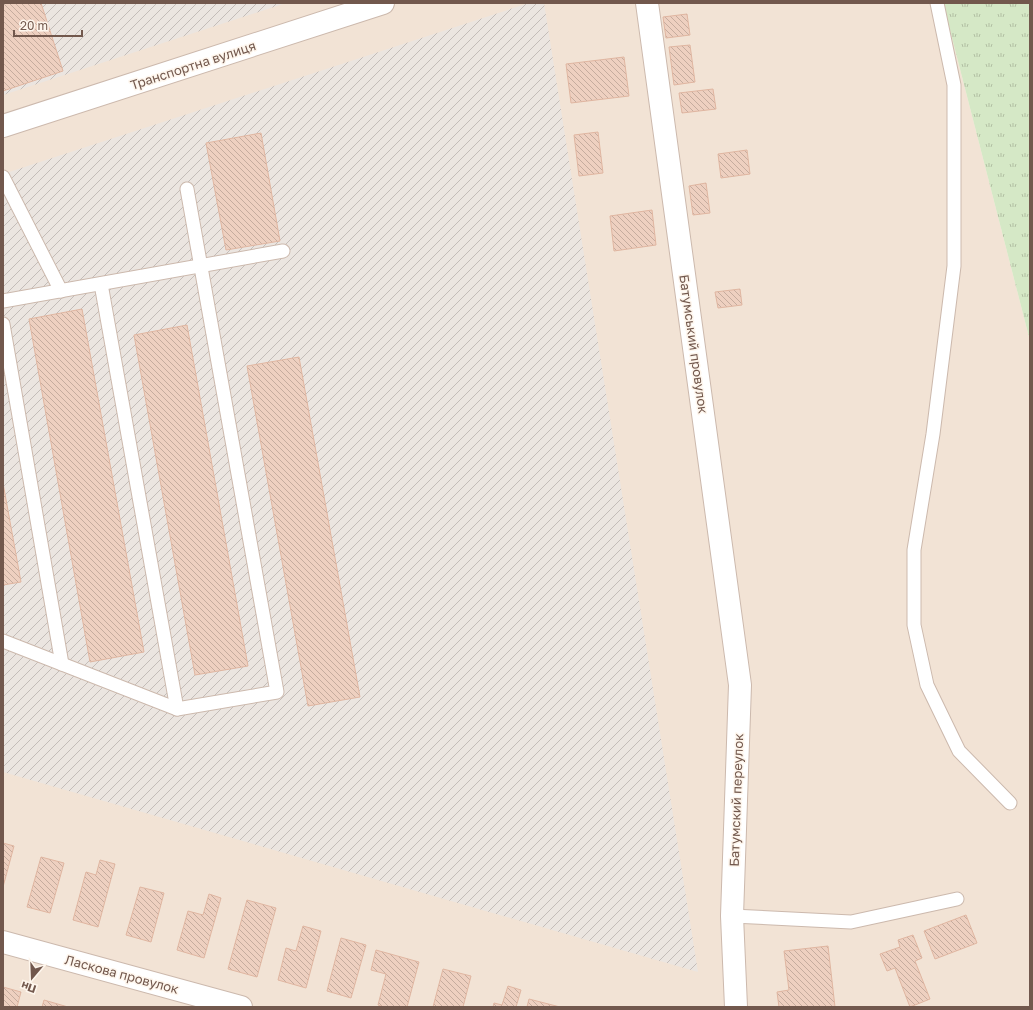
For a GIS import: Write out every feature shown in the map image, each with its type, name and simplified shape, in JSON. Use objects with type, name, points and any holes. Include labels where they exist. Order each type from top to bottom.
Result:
[{"type":"street","name":"Транспортна вулиця","points":[[3,126],[383,3]]},
{"type":"street","name":"Батумський провулок","points":[[648,3],[740,684]]},
{"type":"street","name":"Батумский переулок","points":[[736,1007],[732,916],[740,684]]},
{"type":"street","name":"Ласкова провулок","points":[[3,942],[241,1007]]},
{"type":"lane","points":[[936,3],[954,85],[954,266],[933,434],[914,550],[914,625],[927,685],[959,751],[1010,803]]},
{"type":"lane","points":[[3,177],[61,291]]},
{"type":"lane","points":[[3,641],[177,709],[278,692],[187,188]]},
{"type":"lane","points":[[3,301],[283,251]]},
{"type":"lane","points":[[101,284],[177,709]]},
{"type":"lane","points":[[3,324],[62,664]]},
{"type":"lane","points":[[732,916],[851,922],[958,899]]},
{"type":"shaded area","points":[[3,3],[943,3],[1030,341],[1030,1007],[3,1007]]},
{"type":"shaded area","points":[[3,3],[286,3],[3,95]]},
{"type":"shaded area","points":[[529,3],[544,3],[698,972],[3,772],[3,174]]},
{"type":"green space","points":[[943,3],[1030,3],[1030,341]]},
{"type":"building","points":[[3,3],[41,3],[63,71],[3,91]]},
{"type":"building","points":[[687,14],[690,35],[666,38],[663,17]]},
{"type":"building","points":[[690,45],[695,82],[674,85],[669,47]]},
{"type":"building","points":[[624,57],[629,96],[571,103],[566,64]]},
{"type":"building","points":[[713,89],[716,109],[682,113],[679,93]]},
{"type":"building","points":[[598,132],[603,173],[579,176],[574,135]]},
{"type":"building","points":[[261,133],[280,241],[226,250],[206,143]]},
{"type":"building","points":[[747,150],[750,174],[721,178],[718,154]]},
{"type":"building","points":[[706,183],[710,213],[693,215],[689,186]]},
{"type":"building","points":[[652,210],[656,245],[614,251],[610,216]]},
{"type":"building","points":[[740,289],[742,305],[718,308],[715,292]]},
{"type":"building","points":[[82,309],[144,652],[90,662],[29,319]]},
{"type":"building","points":[[187,325],[248,666],[195,675],[134,335]]},
{"type":"building","points":[[299,357],[360,697],[308,706],[247,366]]},
{"type":"building","points":[[3,483],[21,582],[3,585]]},
{"type":"building","points":[[3,843],[14,846],[3,887]]},
{"type":"building","points":[[41,857],[64,863],[50,913],[27,907]]},
{"type":"building","points":[[100,860],[115,864],[98,927],[73,920],[86,872],[96,875]]},
{"type":"building","points":[[140,887],[164,893],[151,942],[126,935]]},
{"type":"building","points":[[209,894],[221,898],[204,958],[177,950],[188,911],[203,915]]},
{"type":"building","points":[[247,900],[276,908],[257,977],[228,969]]},
{"type":"building","points":[[966,915],[977,943],[935,959],[924,931]]},
{"type":"building","points":[[303,926],[321,931],[306,988],[278,980],[286,948],[296,951]]},
{"type":"building","points":[[913,935],[922,958],[915,961],[930,999],[910,1007],[895,968],[887,971],[880,954],[900,947],[898,940]]},
{"type":"building","points":[[341,938],[366,945],[351,998],[327,991]]},
{"type":"building","points":[[828,946],[835,1007],[779,1007],[777,992],[789,990],[784,951]]},
{"type":"building","points":[[376,950],[419,962],[407,1007],[384,1007],[378,1005],[386,974],[371,970]]},
{"type":"building","points":[[443,969],[471,976],[463,1007],[433,1007]]},
{"type":"building","points":[[508,986],[521,990],[516,1007],[493,1007],[494,1003],[502,1005]]},
{"type":"building","points":[[3,987],[21,992],[17,1007],[3,1007]]},
{"type":"building","points":[[529,999],[560,1007],[527,1007]]},
{"type":"building","points":[[44,1000],[68,1007],[42,1007]]}]
